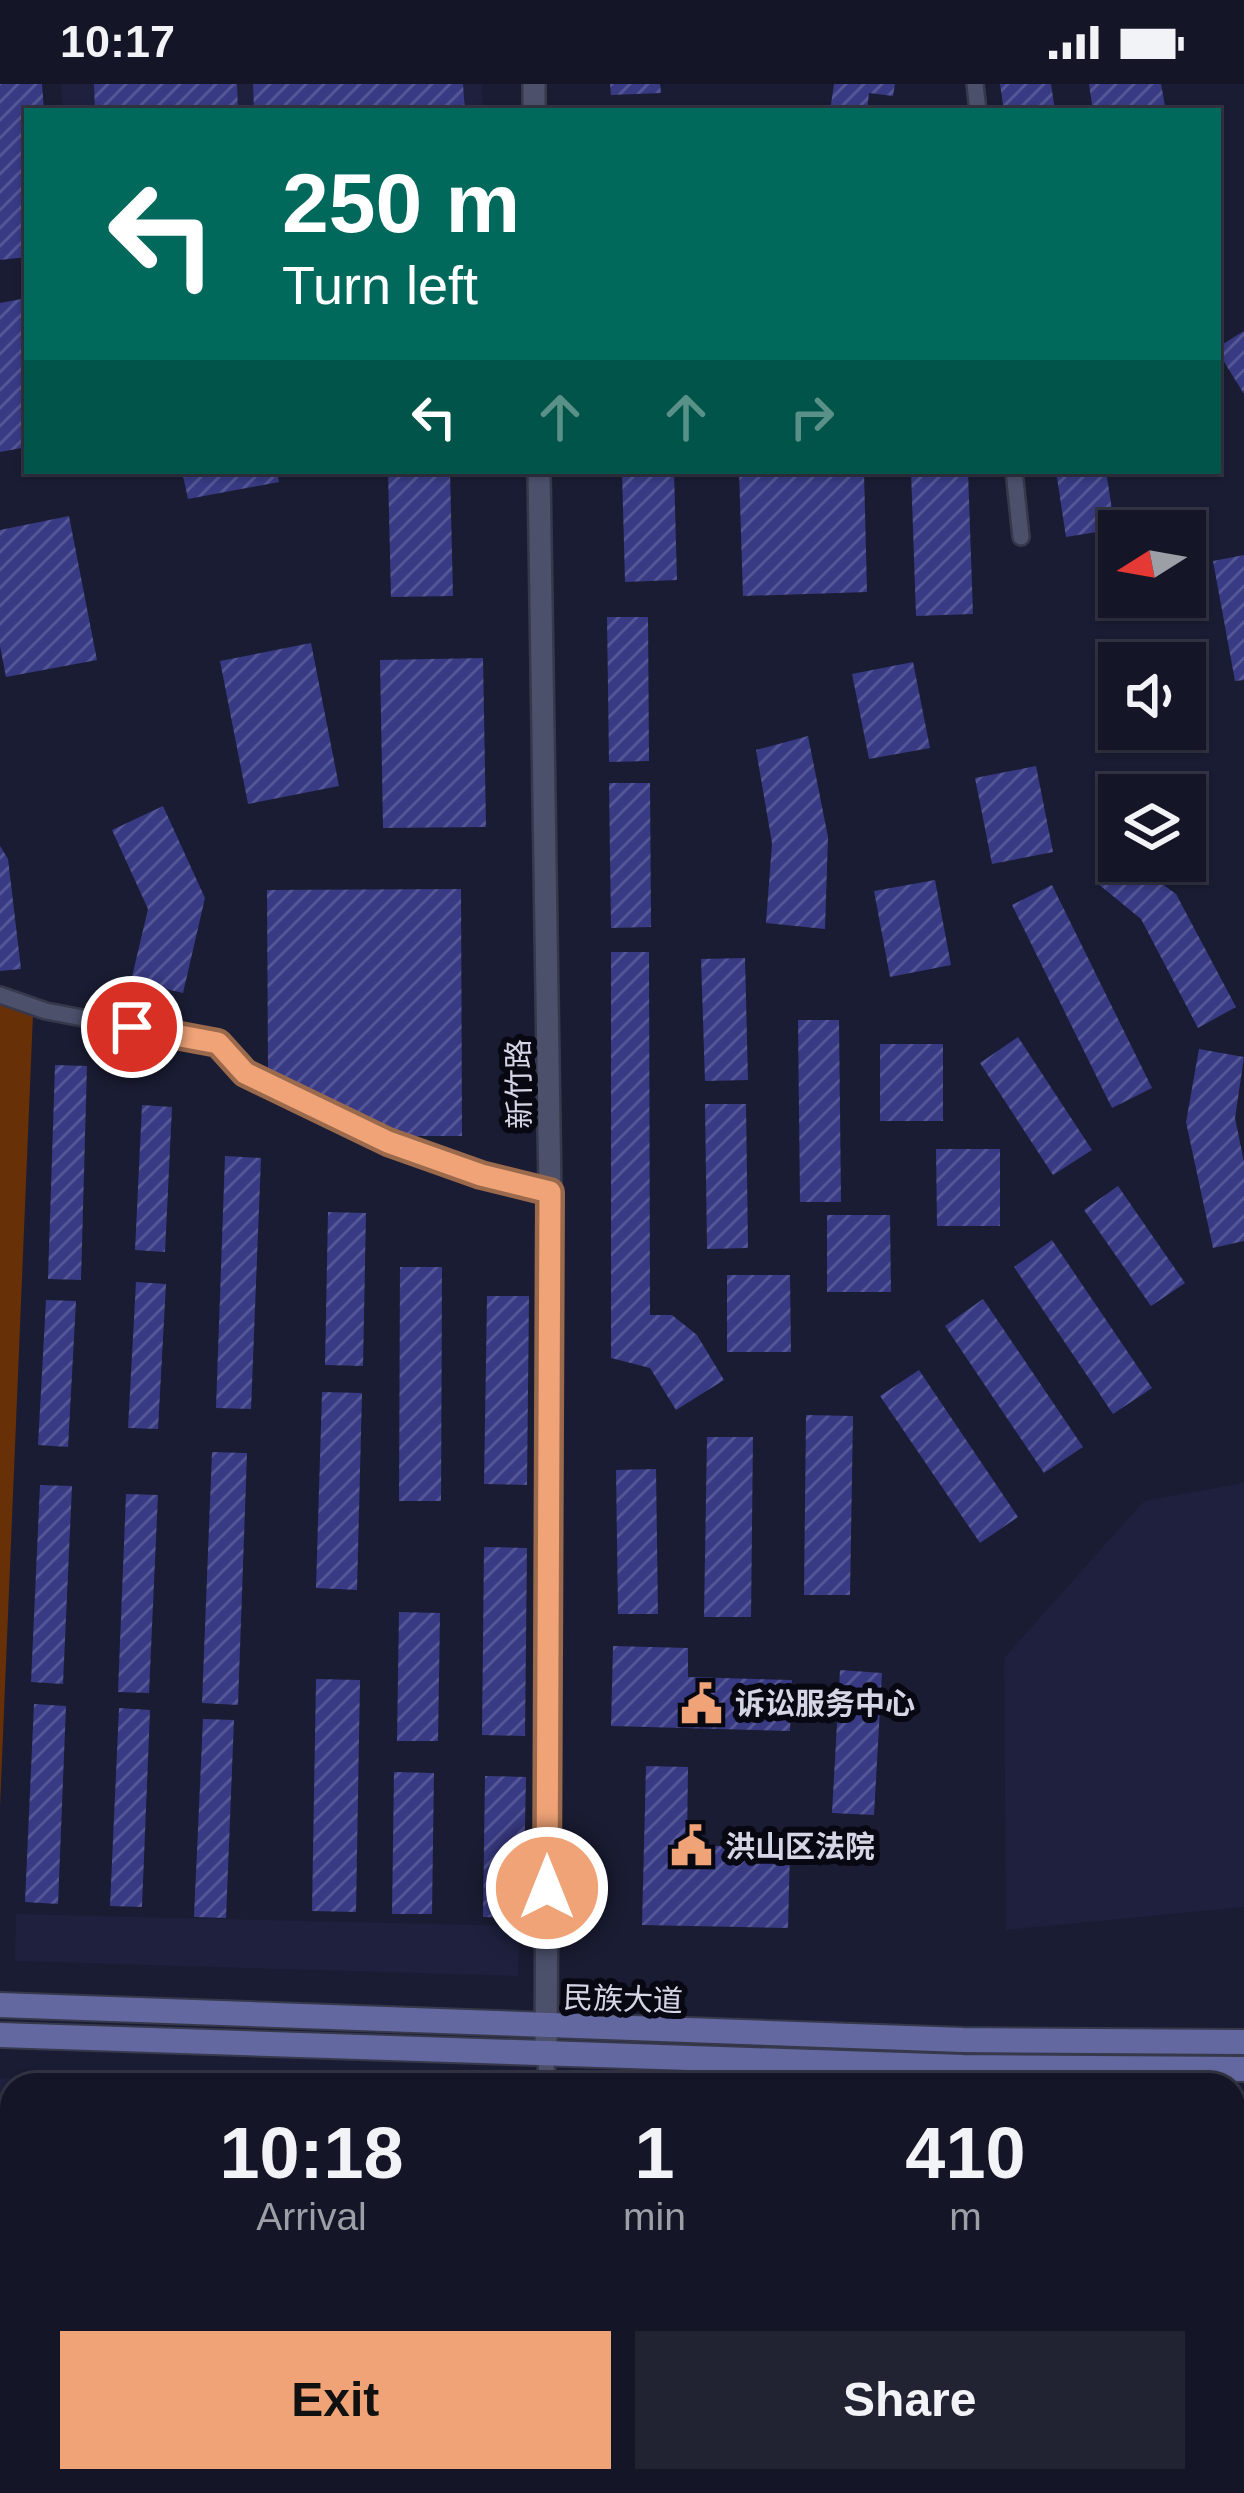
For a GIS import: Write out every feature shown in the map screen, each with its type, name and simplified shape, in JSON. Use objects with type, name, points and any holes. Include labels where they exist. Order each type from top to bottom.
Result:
[{"type":"main road","name":"新竹路","points":[[539,474],[550,1192],[546,2056]]},
{"type":"main road","name":"民族大道","points":[[0,2006],[963,2040],[1244,2042]]},
{"type":"main road","name":"民族大道","points":[[0,2035],[546,2056],[1244,2069]]},
{"type":"street","points":[[1014,474],[1021,536]]},
{"type":"street","points":[[0,994],[46,1011],[218,1043],[245,1073],[388,1142],[481,1175],[550,1192]]},
{"type":"street","points":[[546,2056],[547,2073]]},
{"type":"shaded area","points":[[61,84],[482,84],[483,108],[63,108]]},
{"type":"shaded area","points":[[0,1004],[33,1014],[0,1807]]},
{"type":"shaded area","points":[[1244,1483],[1244,1907],[1006,1930],[1004,1658],[1144,1501]]},
{"type":"shaded area","points":[[16,1914],[519,1926],[518,1976],[15,1961]]},
{"type":"building","points":[[0,84],[42,84],[44,108],[24,108],[24,257],[0,260]]},
{"type":"building","points":[[94,84],[237,84],[238,108],[95,108]]},
{"type":"building","points":[[253,84],[463,84],[465,108],[254,108]]},
{"type":"building","points":[[610,84],[660,84],[661,93],[611,95]]},
{"type":"building","points":[[834,84],[895,84],[893,96],[869,93],[867,108],[830,108]]},
{"type":"building","points":[[1000,84],[1051,84],[1055,108],[1004,108]]},
{"type":"building","points":[[1089,84],[1161,84],[1165,108],[1093,108]]},
{"type":"building","points":[[24,299],[24,448],[0,452],[0,303]]},
{"type":"building","points":[[1244,331],[1244,394],[1221,357],[1221,345]]},
{"type":"building","points":[[183,474],[278,474],[279,482],[188,499]]},
{"type":"building","points":[[388,474],[450,474],[453,596],[391,597]]},
{"type":"building","points":[[622,474],[674,474],[677,580],[625,582]]},
{"type":"building","points":[[739,474],[864,474],[867,592],[743,596]]},
{"type":"building","points":[[911,474],[968,474],[973,614],[916,616]]},
{"type":"building","points":[[1056,474],[1106,474],[1112,510],[1098,510],[1098,532],[1066,537]]},
{"type":"building","points":[[69,516],[97,660],[6,677],[0,646],[0,530]]},
{"type":"building","points":[[1244,555],[1244,680],[1235,681],[1213,561]]},
{"type":"building","points":[[607,617],[648,617],[649,761],[609,762]]},
{"type":"building","points":[[311,643],[339,786],[248,804],[220,661]]},
{"type":"building","points":[[483,658],[486,827],[383,828],[380,660]]},
{"type":"building","points":[[913,662],[930,748],[869,759],[852,674]]},
{"type":"building","points":[[808,736],[828,837],[825,929],[766,923],[772,843],[756,750]]},
{"type":"building","points":[[1036,766],[1053,852],[992,864],[975,778]]},
{"type":"building","points":[[609,783],[650,783],[651,927],[611,928]]},
{"type":"building","points":[[163,806],[205,898],[183,993],[131,981],[148,909],[112,830]]},
{"type":"building","points":[[0,846],[8,859],[21,969],[0,971]]},
{"type":"building","points":[[935,880],[951,965],[890,977],[874,891]]},
{"type":"building","points":[[1160,882],[1176,894],[1236,1007],[1198,1028],[1141,919],[1097,883]]},
{"type":"building","points":[[1052,885],[1152,1088],[1112,1108],[1012,905]]},
{"type":"building","points":[[461,889],[462,1136],[386,1136],[268,1070],[267,890]]},
{"type":"building","points":[[611,952],[649,952],[650,1315],[672,1315],[697,1335],[724,1380],[676,1410],[650,1368],[611,1358]]},
{"type":"building","points":[[745,958],[748,1080],[705,1081],[701,959]]},
{"type":"building","points":[[798,1020],[839,1020],[841,1202],[800,1202]]},
{"type":"building","points":[[1018,1037],[1092,1150],[1053,1175],[980,1063]]},
{"type":"building","points":[[880,1044],[943,1044],[943,1121],[880,1121]]},
{"type":"building","points":[[1199,1049],[1244,1057],[1235,1118],[1244,1162],[1244,1241],[1213,1248],[1186,1122]]},
{"type":"building","points":[[55,1065],[87,1066],[81,1280],[48,1279]]},
{"type":"building","points":[[705,1104],[746,1104],[748,1248],[707,1249]]},
{"type":"building","points":[[142,1105],[172,1107],[165,1252],[135,1250]]},
{"type":"building","points":[[936,1149],[1000,1149],[1000,1226],[937,1226]]},
{"type":"building","points":[[225,1156],[261,1158],[251,1409],[216,1408]]},
{"type":"building","points":[[1118,1186],[1185,1283],[1151,1306],[1084,1210]]},
{"type":"building","points":[[328,1212],[366,1213],[363,1366],[325,1365]]},
{"type":"building","points":[[827,1215],[890,1215],[891,1292],[827,1292]]},
{"type":"building","points":[[1052,1240],[1152,1388],[1113,1414],[1014,1267]]},
{"type":"building","points":[[400,1267],[442,1267],[441,1501],[399,1501]]},
{"type":"building","points":[[727,1275],[790,1275],[791,1352],[727,1352]]},
{"type":"building","points":[[136,1282],[166,1284],[158,1429],[128,1428]]},
{"type":"building","points":[[487,1296],[529,1296],[527,1485],[484,1484]]},
{"type":"building","points":[[983,1299],[1083,1447],[1044,1473],[945,1326]]},
{"type":"building","points":[[46,1300],[76,1301],[68,1447],[38,1445]]},
{"type":"building","points":[[919,1370],[1018,1517],[980,1543],[880,1396]]},
{"type":"building","points":[[322,1392],[362,1393],[357,1590],[316,1588]]},
{"type":"building","points":[[806,1415],[853,1416],[850,1595],[804,1595]]},
{"type":"building","points":[[707,1437],[753,1437],[751,1617],[704,1617]]},
{"type":"building","points":[[212,1452],[247,1453],[238,1705],[202,1703]]},
{"type":"building","points":[[656,1469],[658,1614],[618,1614],[616,1470]]},
{"type":"building","points":[[40,1485],[72,1486],[63,1684],[31,1682]]},
{"type":"building","points":[[126,1494],[158,1495],[149,1693],[118,1692]]},
{"type":"building","points":[[484,1547],[527,1548],[525,1736],[482,1735]]},
{"type":"building","points":[[399,1612],[440,1613],[438,1741],[397,1741]]},
{"type":"building","name":"诉讼服务中心","points":[[613,1646],[688,1648],[688,1677],[792,1680],[790,1731],[611,1726]]},
{"type":"building","points":[[840,1670],[882,1673],[874,1815],[832,1813]]},
{"type":"building","points":[[316,1679],[360,1680],[356,1912],[312,1911]]},
{"type":"building","points":[[34,1704],[66,1706],[58,1904],[25,1902]]},
{"type":"building","points":[[119,1708],[150,1710],[142,1907],[110,1906]]},
{"type":"building","points":[[203,1719],[234,1720],[226,1918],[194,1917]]},
{"type":"building","name":"洪山区法院","points":[[646,1766],[688,1767],[687,1845],[790,1848],[788,1928],[642,1925]]},
{"type":"building","points":[[394,1772],[434,1773],[432,1914],[392,1914]]},
{"type":"building","points":[[485,1776],[526,1777],[523,1918],[483,1917]]},
{"type":"place","name":"诉讼服务中心","points":[[701,1703]]},
{"type":"place","name":"洪山区法院","points":[[691,1846]]},
{"type":"route","points":[[132,1027],[218,1043],[245,1073],[388,1142],[481,1175],[550,1192],[547,1888]]}]
